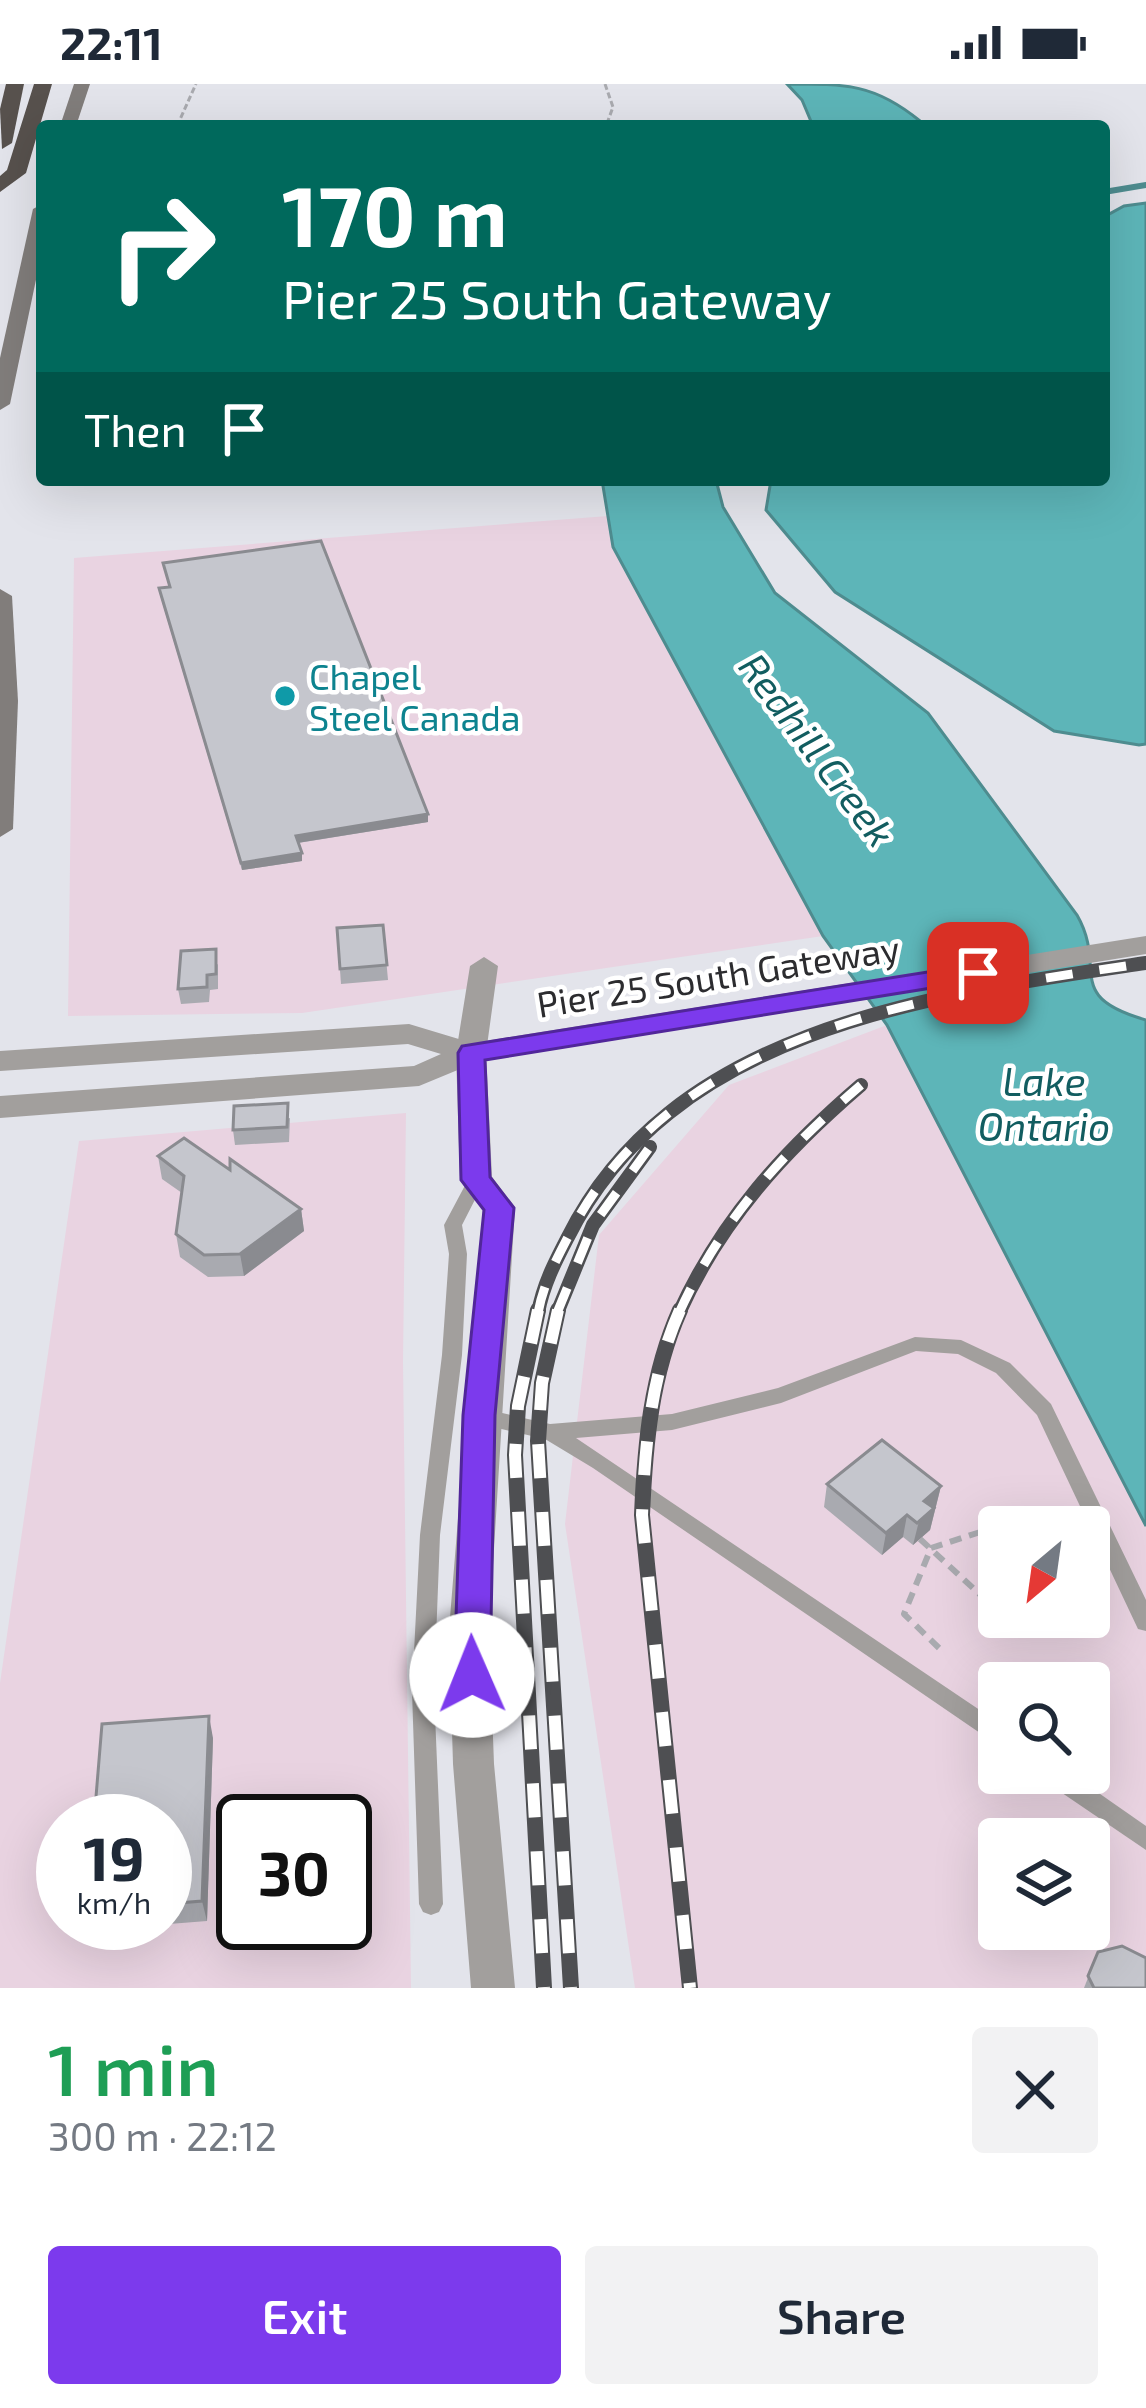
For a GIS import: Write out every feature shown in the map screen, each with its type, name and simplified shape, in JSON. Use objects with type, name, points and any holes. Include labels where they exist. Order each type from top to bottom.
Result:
[{"type":"highway","points":[[0,152],[15,84]]},
{"type":"highway","points":[[0,186],[16,173],[43,84]]},
{"type":"main road","points":[[70,120],[82,84]]},
{"type":"main road","points":[[0,404],[36,237]]},
{"type":"main road","points":[[0,596],[6,701],[0,829]]},
{"type":"street","name":"Pier 25 South Gateway","points":[[0,1107],[419,1076],[471,1053],[1132,947]]},
{"type":"street","points":[[484,966],[471,1053],[476,1180],[499,1208],[479,1415],[470,1631],[480,1846],[493,1988]]},
{"type":"street","name":"Pier 25 South Gateway","points":[[0,1061],[409,1034],[471,1053]]},
{"type":"lane","points":[[431,1904],[423,1691],[430,1535],[452,1355],[458,1254],[453,1225],[476,1180]]},
{"type":"lane","points":[[479,1415],[550,1432],[672,1422],[781,1395],[915,1344],[961,1347],[1003,1368],[1044,1411],[1146,1622]]},
{"type":"lane","points":[[550,1432],[684,1515],[978,1721]]},
{"type":"lane","points":[[1081,1794],[1146,1839]]},
{"type":"path","points":[[180,120],[196,84]]},
{"type":"path","points":[[605,84],[613,107],[608,120]]},
{"type":"path","points":[[938,1648],[904,1614],[931,1548],[978,1533]]},
{"type":"path","points":[[920,1539],[978,1592]]},
{"type":"shaded area","points":[[608,516],[613,547],[823,936],[302,1013],[68,1016],[74,558]]},
{"type":"shaded area","points":[[887,1025],[1146,1526],[1146,1988],[635,1988],[565,1524],[599,1235],[729,1085]]},
{"type":"shaded area","points":[[406,1113],[403,1362],[411,1988],[0,1988],[0,1683],[79,1141]]},
{"type":"water","points":[[787,84],[874,93],[919,120],[810,120],[802,100]]},
{"type":"water","points":[[1146,203],[1146,744],[1139,745],[1054,731],[835,592],[766,510],[770,486],[1110,486],[1110,214]]},
{"type":"water","points":[[603,486],[718,486],[723,507],[775,593],[928,713],[1077,915],[1095,990],[1120,1011],[1146,1020],[1146,1526],[887,1025],[823,936],[613,547]]},
{"type":"building","name":"Chapel Steel Canada","points":[[321,541],[428,814],[296,836],[302,853],[241,863],[159,588],[170,587],[163,563]]},
{"type":"building","points":[[383,925],[387,965],[340,969],[337,928]]},
{"type":"building","points":[[216,949],[216,974],[207,975],[207,987],[178,989],[181,951]]},
{"type":"building","points":[[288,1103],[287,1127],[233,1130],[234,1106]]},
{"type":"building","points":[[184,1138],[230,1170],[230,1159],[301,1209],[240,1254],[204,1255],[176,1234],[184,1176],[158,1156]]},
{"type":"building","points":[[882,1440],[941,1486],[924,1501],[934,1508],[917,1523],[907,1515],[886,1533],[827,1484]]},
{"type":"building","points":[[209,1716],[202,1901],[192,1902],[192,1794],[96,1794],[102,1724]]},
{"type":"building","points":[[1122,1946],[1146,1958],[1146,1988],[1094,1988],[1088,1976],[1098,1952]]},
{"type":"waterway","points":[[1110,191],[1146,185]]},
{"type":"railway","points":[[538,1313],[568,1237],[614,1166],[673,1110],[742,1066],[818,1032],[899,1008],[982,989],[1146,963]]},
{"type":"railway","points":[[679,1313],[714,1247],[757,1189],[861,1085]]},
{"type":"railway","points":[[558,1311],[593,1225],[650,1147]]},
{"type":"railway","points":[[538,1310],[518,1406],[515,1455],[544,1988]]},
{"type":"railway","points":[[680,1310],[662,1359],[651,1410],[642,1515],[690,1988]]},
{"type":"railway","points":[[558,1311],[542,1383],[538,1441],[571,1988]]},
{"type":"place","name":"Chapel Steel Canada","points":[[285,696]]},
{"type":"route","points":[[472,1675],[479,1415],[499,1208],[476,1180],[471,1053],[978,973]]},
{"type":"water label","name":"Redhill Creek","points":[[818,749]]},
{"type":"water label","name":"Lake Ontario","points":[[1044,1102]]}]
